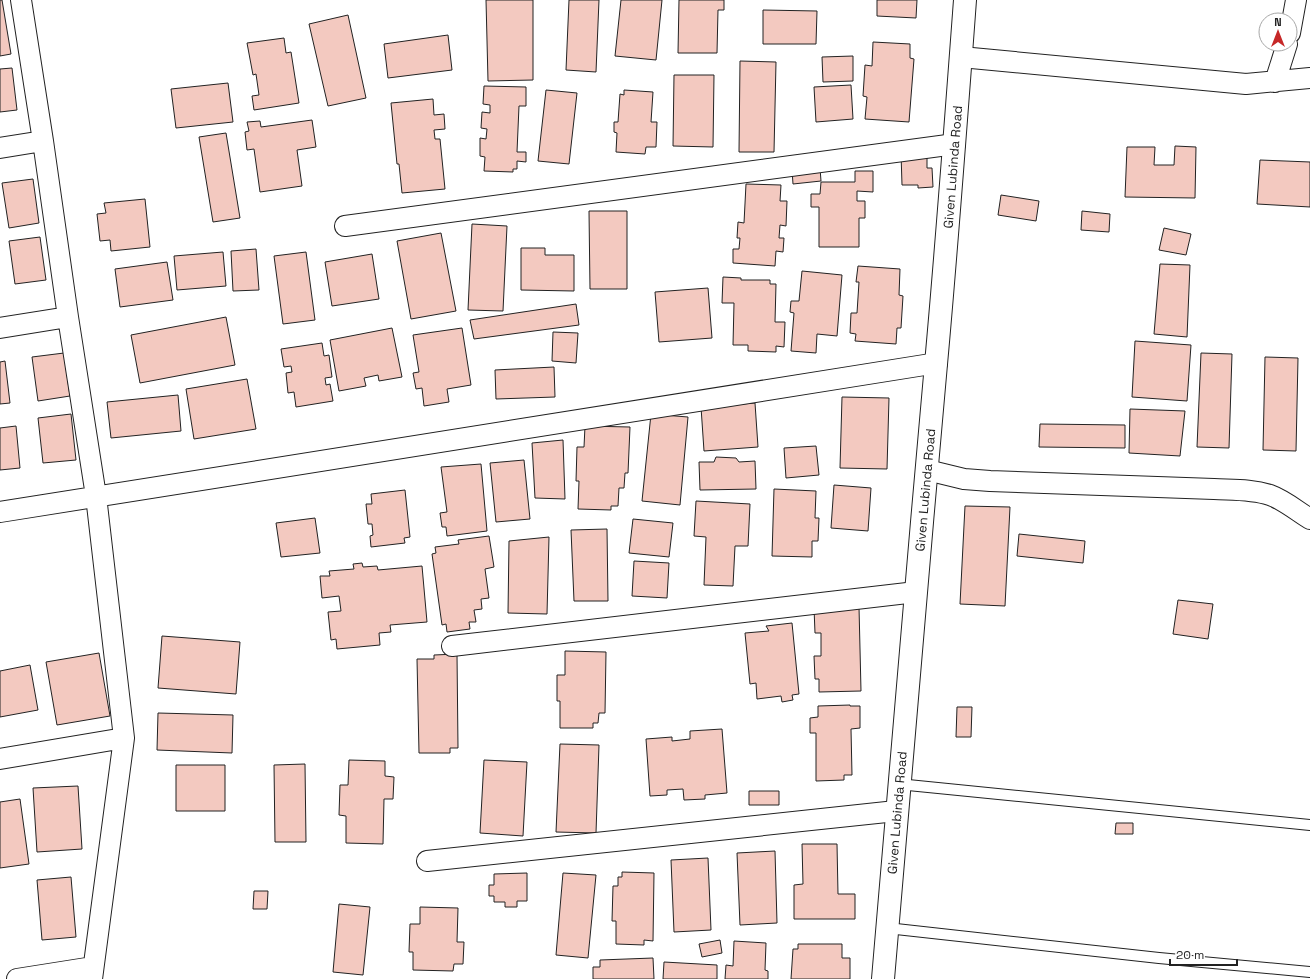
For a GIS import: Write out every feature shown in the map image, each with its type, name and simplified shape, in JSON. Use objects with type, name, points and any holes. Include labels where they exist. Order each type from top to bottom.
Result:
[{"type":"street","points":[[17,979],[93,973],[124,738],[96,496],[21,0]]},
{"type":"street","name":"Given Lubinda Road","points":[[883,979],[898,784],[937,363],[965,0]]},
{"type":"street","points":[[1294,12],[1296,0]]},
{"type":"street","points":[[1275,82],[1284,52]]},
{"type":"street","points":[[961,57],[1212,82],[1246,84],[1310,78]]},
{"type":"street","points":[[0,148],[43,141]]},
{"type":"street","points":[[345,226],[955,144]]},
{"type":"street","points":[[0,328],[68,317]]},
{"type":"street","points":[[0,512],[937,363]]},
{"type":"street","points":[[926,470],[964,479],[990,482],[1247,491],[1270,495],[1310,519]]},
{"type":"street","points":[[452,646],[916,592]]},
{"type":"street","points":[[0,759],[124,738]]},
{"type":"street","points":[[428,861],[896,811]]},
{"type":"lane","points":[[898,784],[1310,825]]},
{"type":"lane","points":[[887,928],[1159,958],[1310,972]]},
{"type":"building","points":[[0,0],[2,0],[11,54],[0,56]]},
{"type":"building","points":[[486,0],[533,0],[533,80],[488,81]]},
{"type":"building","points":[[569,0],[599,0],[596,72],[566,70]]},
{"type":"building","points":[[621,0],[662,0],[656,60],[615,56]]},
{"type":"building","points":[[679,0],[724,0],[724,10],[718,10],[717,53],[678,53]]},
{"type":"building","points":[[877,0],[917,0],[916,18],[877,16]]},
{"type":"building","points":[[763,10],[817,11],[816,44],[763,44]]},
{"type":"building","points":[[348,15],[366,98],[328,106],[309,24]]},
{"type":"building","points":[[448,35],[452,70],[388,78],[384,44]]},
{"type":"building","points":[[284,38],[286,53],[291,52],[299,103],[254,110],[252,96],[259,95],[256,74],[253,75],[247,43]]},
{"type":"building","points":[[873,42],[910,44],[910,58],[914,59],[909,122],[865,119],[867,97],[863,96],[865,65],[872,66]]},
{"type":"building","points":[[853,56],[853,81],[823,82],[822,57]]},
{"type":"building","points":[[740,61],[776,62],[774,152],[739,152]]},
{"type":"building","points":[[12,68],[17,110],[0,112],[0,69]]},
{"type":"building","points":[[674,75],[714,75],[713,147],[673,146]]},
{"type":"building","points":[[228,83],[233,122],[176,128],[171,89]]},
{"type":"building","points":[[851,85],[853,119],[816,122],[814,87]]},
{"type":"building","points":[[484,86],[526,87],[526,106],[519,106],[517,152],[526,152],[526,162],[517,161],[517,169],[513,169],[513,172],[484,171],[485,157],[480,156],[480,138],[486,139],[487,129],[481,128],[482,112],[490,113],[490,105],[483,104]]},
{"type":"building","points":[[546,90],[577,93],[569,164],[538,161]]},
{"type":"building","points":[[624,90],[653,92],[651,122],[657,122],[656,147],[646,147],[645,154],[616,152],[617,133],[614,132],[614,122],[618,122],[620,94],[624,95]]},
{"type":"building","points":[[433,99],[434,115],[444,114],[445,129],[434,130],[435,139],[440,139],[445,189],[402,193],[399,164],[397,164],[391,103]]},
{"type":"building","points":[[312,120],[316,147],[297,150],[302,186],[260,192],[254,149],[247,150],[245,132],[249,131],[247,122],[260,121],[261,127]]},
{"type":"building","points":[[226,133],[240,218],[213,222],[199,137]]},
{"type":"building","points":[[1175,146],[1196,147],[1195,198],[1125,197],[1127,147],[1155,147],[1154,165],[1174,165]]},
{"type":"building","points":[[927,152],[927,168],[932,168],[933,187],[918,188],[918,185],[902,185],[901,153]]},
{"type":"building","points":[[1260,160],[1310,162],[1310,207],[1257,204]]},
{"type":"building","points":[[820,168],[821,181],[793,184],[792,170]]},
{"type":"building","points":[[855,171],[873,171],[873,192],[857,191],[857,201],[865,201],[865,218],[859,218],[859,247],[819,247],[819,207],[811,207],[811,194],[820,194],[821,182],[855,182]]},
{"type":"building","points":[[33,179],[39,223],[9,228],[2,183]]},
{"type":"building","points":[[746,184],[781,185],[780,201],[787,201],[786,226],[780,225],[779,238],[784,238],[783,252],[776,251],[775,266],[733,263],[733,249],[739,249],[740,238],[737,238],[738,222],[744,223]]},
{"type":"building","points":[[1001,195],[1039,201],[1036,221],[998,215]]},
{"type":"building","points":[[145,199],[150,247],[111,251],[110,240],[100,241],[97,214],[106,213],[104,203]]},
{"type":"building","points":[[589,211],[627,211],[627,289],[590,289]]},
{"type":"building","points":[[1082,211],[1110,214],[1109,232],[1081,230]]},
{"type":"building","points":[[472,224],[507,226],[503,311],[468,310]]},
{"type":"building","points":[[1164,228],[1191,234],[1186,255],[1159,250]]},
{"type":"building","points":[[441,233],[456,311],[411,319],[397,241]]},
{"type":"building","points":[[40,237],[46,280],[15,284],[9,241]]},
{"type":"building","points":[[521,248],[545,248],[545,255],[574,255],[574,291],[521,290]]},
{"type":"building","points":[[256,249],[259,290],[233,291],[231,251]]},
{"type":"building","points":[[223,252],[226,286],[177,290],[174,256]]},
{"type":"building","points":[[306,252],[315,320],[283,324],[274,256]]},
{"type":"building","points":[[372,254],[379,299],[332,306],[325,262]]},
{"type":"building","points":[[167,262],[173,300],[120,307],[115,269]]},
{"type":"building","points":[[1160,264],[1190,265],[1187,337],[1154,334]]},
{"type":"building","points":[[858,266],[900,269],[899,295],[903,296],[901,328],[897,328],[896,344],[855,341],[856,334],[850,333],[851,313],[857,313],[859,282],[856,282]]},
{"type":"building","points":[[802,271],[842,275],[837,336],[817,334],[816,353],[791,351],[794,313],[790,312],[791,301],[799,301]]},
{"type":"building","points":[[723,277],[741,278],[741,280],[770,280],[770,284],[776,284],[775,322],[785,322],[784,347],[776,346],[776,352],[748,351],[748,345],[733,345],[734,303],[722,303]]},
{"type":"building","points":[[708,288],[712,338],[659,342],[655,292]]},
{"type":"building","points":[[576,304],[579,325],[474,339],[470,320]]},
{"type":"building","points":[[226,317],[235,365],[140,383],[131,335]]},
{"type":"building","points":[[392,328],[402,377],[379,381],[378,375],[364,378],[366,386],[339,391],[330,340]]},
{"type":"building","points":[[462,328],[471,385],[447,389],[449,402],[424,406],[422,388],[416,389],[413,373],[419,372],[413,335]]},
{"type":"building","points":[[553,332],[578,333],[576,363],[552,361]]},
{"type":"building","points":[[1135,341],[1191,345],[1187,401],[1132,397]]},
{"type":"building","points":[[322,343],[324,356],[329,355],[332,377],[325,378],[326,385],[330,384],[333,401],[296,407],[294,392],[288,393],[286,373],[292,372],[291,366],[284,367],[281,349]]},
{"type":"building","points":[[64,353],[70,396],[38,401],[32,357]]},
{"type":"building","points":[[1201,353],[1232,354],[1229,448],[1197,447]]},
{"type":"building","points":[[1265,357],[1298,358],[1296,451],[1263,450]]},
{"type":"building","points":[[5,361],[10,403],[0,404],[0,362]]},
{"type":"building","points":[[554,367],[555,397],[496,399],[495,370]]},
{"type":"building","points":[[247,379],[256,429],[194,439],[186,389]]},
{"type":"building","points":[[178,395],[181,431],[111,438],[107,402]]},
{"type":"building","points":[[842,397],[889,398],[887,469],[840,468]]},
{"type":"building","points":[[755,403],[758,447],[704,451],[701,407]]},
{"type":"building","points":[[1130,409],[1185,411],[1180,456],[1129,453]]},
{"type":"building","points":[[71,414],[76,460],[43,463],[38,418]]},
{"type":"building","points":[[651,414],[688,417],[680,505],[642,501]]},
{"type":"building","points":[[1040,424],[1125,425],[1125,448],[1039,447]]},
{"type":"building","points":[[16,426],[20,468],[0,470],[0,428]]},
{"type":"building","points":[[585,426],[630,427],[628,473],[625,473],[624,488],[619,488],[618,506],[611,506],[611,510],[578,509],[579,481],[576,481],[577,447],[584,447]]},
{"type":"building","points":[[563,440],[565,499],[535,498],[532,443]]},
{"type":"building","points":[[816,446],[819,475],[786,478],[784,448]]},
{"type":"building","points":[[716,457],[736,458],[739,462],[755,461],[756,489],[700,490],[699,462],[714,462]]},
{"type":"building","points":[[524,460],[530,519],[496,522],[490,463]]},
{"type":"building","points":[[481,464],[487,531],[447,536],[446,527],[442,527],[440,513],[447,512],[441,467]]},
{"type":"building","points":[[834,485],[871,488],[868,531],[831,528]]},
{"type":"building","points":[[774,489],[816,491],[815,518],[819,518],[818,541],[812,541],[812,557],[772,556]]},
{"type":"building","points":[[405,490],[410,537],[404,538],[405,543],[371,547],[370,536],[373,535],[372,524],[368,524],[366,504],[372,504],[371,494]]},
{"type":"building","points":[[696,501],[750,504],[748,546],[735,546],[733,586],[704,585],[706,537],[694,536]]},
{"type":"building","points":[[965,506],[1010,507],[1005,606],[960,604]]},
{"type":"building","points":[[315,518],[320,553],[281,557],[276,523]]},
{"type":"building","points":[[633,519],[673,523],[669,557],[629,553]]},
{"type":"building","points":[[607,529],[608,601],[574,601],[571,530]]},
{"type":"building","points":[[1019,534],[1085,541],[1083,563],[1017,556]]},
{"type":"building","points":[[489,536],[494,567],[485,569],[489,598],[481,599],[482,609],[474,610],[476,622],[469,622],[470,629],[447,632],[446,624],[442,625],[432,554],[436,553],[435,547],[459,544],[458,540]]},
{"type":"building","points":[[549,537],[547,614],[508,613],[509,541]]},
{"type":"building","points":[[634,561],[669,563],[667,598],[632,596]]},
{"type":"building","points":[[362,563],[363,567],[377,566],[378,570],[422,566],[427,622],[390,625],[391,632],[379,633],[380,645],[337,649],[336,639],[331,640],[328,612],[341,611],[339,596],[322,598],[320,576],[330,576],[329,571],[354,569],[353,564]]},
{"type":"building","points":[[1178,600],[1213,604],[1208,639],[1173,634]]},
{"type":"building","points":[[859,607],[861,691],[819,692],[819,679],[815,679],[814,656],[821,656],[821,633],[815,633],[814,608]]},
{"type":"building","points":[[792,623],[799,694],[792,695],[793,700],[782,702],[781,696],[757,699],[756,683],[750,684],[745,633],[769,631],[766,626]]},
{"type":"building","points":[[162,636],[240,642],[236,694],[158,688]]},
{"type":"building","points":[[565,651],[606,652],[605,713],[599,713],[598,723],[593,723],[593,728],[560,728],[560,701],[557,701],[557,675],[565,675]]},
{"type":"building","points":[[99,653],[110,716],[57,725],[46,662]]},
{"type":"building","points":[[457,654],[458,748],[450,748],[450,753],[419,753],[417,659],[434,659],[434,655]]},
{"type":"building","points":[[30,665],[38,710],[0,717],[0,671]]},
{"type":"building","points":[[818,706],[860,706],[860,728],[851,729],[852,775],[844,775],[844,780],[816,781],[816,733],[810,733],[810,718],[818,717]]},
{"type":"building","points":[[957,707],[972,707],[971,737],[956,737]]},
{"type":"building","points":[[158,713],[233,715],[232,753],[157,750]]},
{"type":"building","points":[[722,729],[727,793],[705,795],[705,799],[684,800],[683,789],[667,790],[667,795],[650,796],[646,739],[672,737],[672,741],[690,739],[690,731]]},
{"type":"building","points":[[560,744],[599,745],[596,833],[556,832]]},
{"type":"building","points":[[349,760],[385,761],[385,776],[394,777],[393,799],[384,799],[383,844],[346,843],[346,816],[339,815],[340,785],[348,785]]},
{"type":"building","points":[[484,760],[527,762],[523,836],[480,833]]},
{"type":"building","points":[[305,764],[306,842],[275,842],[274,765]]},
{"type":"building","points":[[176,765],[225,765],[225,811],[176,811]]},
{"type":"building","points":[[78,786],[82,849],[37,852],[33,788]]},
{"type":"building","points":[[749,791],[779,791],[779,805],[749,805]]},
{"type":"building","points":[[20,799],[29,864],[0,868],[0,802]]},
{"type":"building","points":[[1116,823],[1133,823],[1133,834],[1115,834]]},
{"type":"building","points":[[802,844],[837,844],[838,894],[855,894],[855,919],[794,919],[794,885],[803,884]]},
{"type":"building","points":[[775,851],[777,923],[740,925],[737,853]]},
{"type":"building","points":[[708,858],[711,930],[674,932],[671,860]]},
{"type":"building","points":[[622,872],[654,873],[653,941],[644,940],[644,945],[616,944],[616,921],[612,921],[613,886],[618,886],[618,877],[622,877]]},
{"type":"building","points":[[527,873],[527,901],[517,901],[517,907],[505,907],[505,902],[494,902],[494,896],[489,896],[489,885],[494,885],[494,874]]},
{"type":"building","points":[[563,873],[596,875],[588,958],[556,955]]},
{"type":"building","points":[[71,877],[76,937],[42,940],[37,880]]},
{"type":"building","points":[[254,891],[268,891],[267,909],[253,909]]},
{"type":"building","points":[[339,904],[370,907],[363,975],[333,972]]},
{"type":"building","points":[[420,907],[458,908],[457,942],[464,942],[463,964],[454,964],[453,971],[413,970],[413,952],[409,952],[410,924],[420,924]]},
{"type":"building","points":[[720,940],[722,953],[702,957],[699,944]]},
{"type":"building","points":[[734,941],[766,943],[765,970],[768,971],[768,979],[725,979],[726,965],[733,966]]},
{"type":"building","points":[[798,944],[842,944],[842,958],[850,958],[850,979],[791,979],[793,949],[798,949]]},
{"type":"building","points":[[653,958],[654,979],[593,979],[593,967],[600,967],[600,960]]},
{"type":"building","points":[[664,962],[717,965],[717,979],[663,979]]}]
